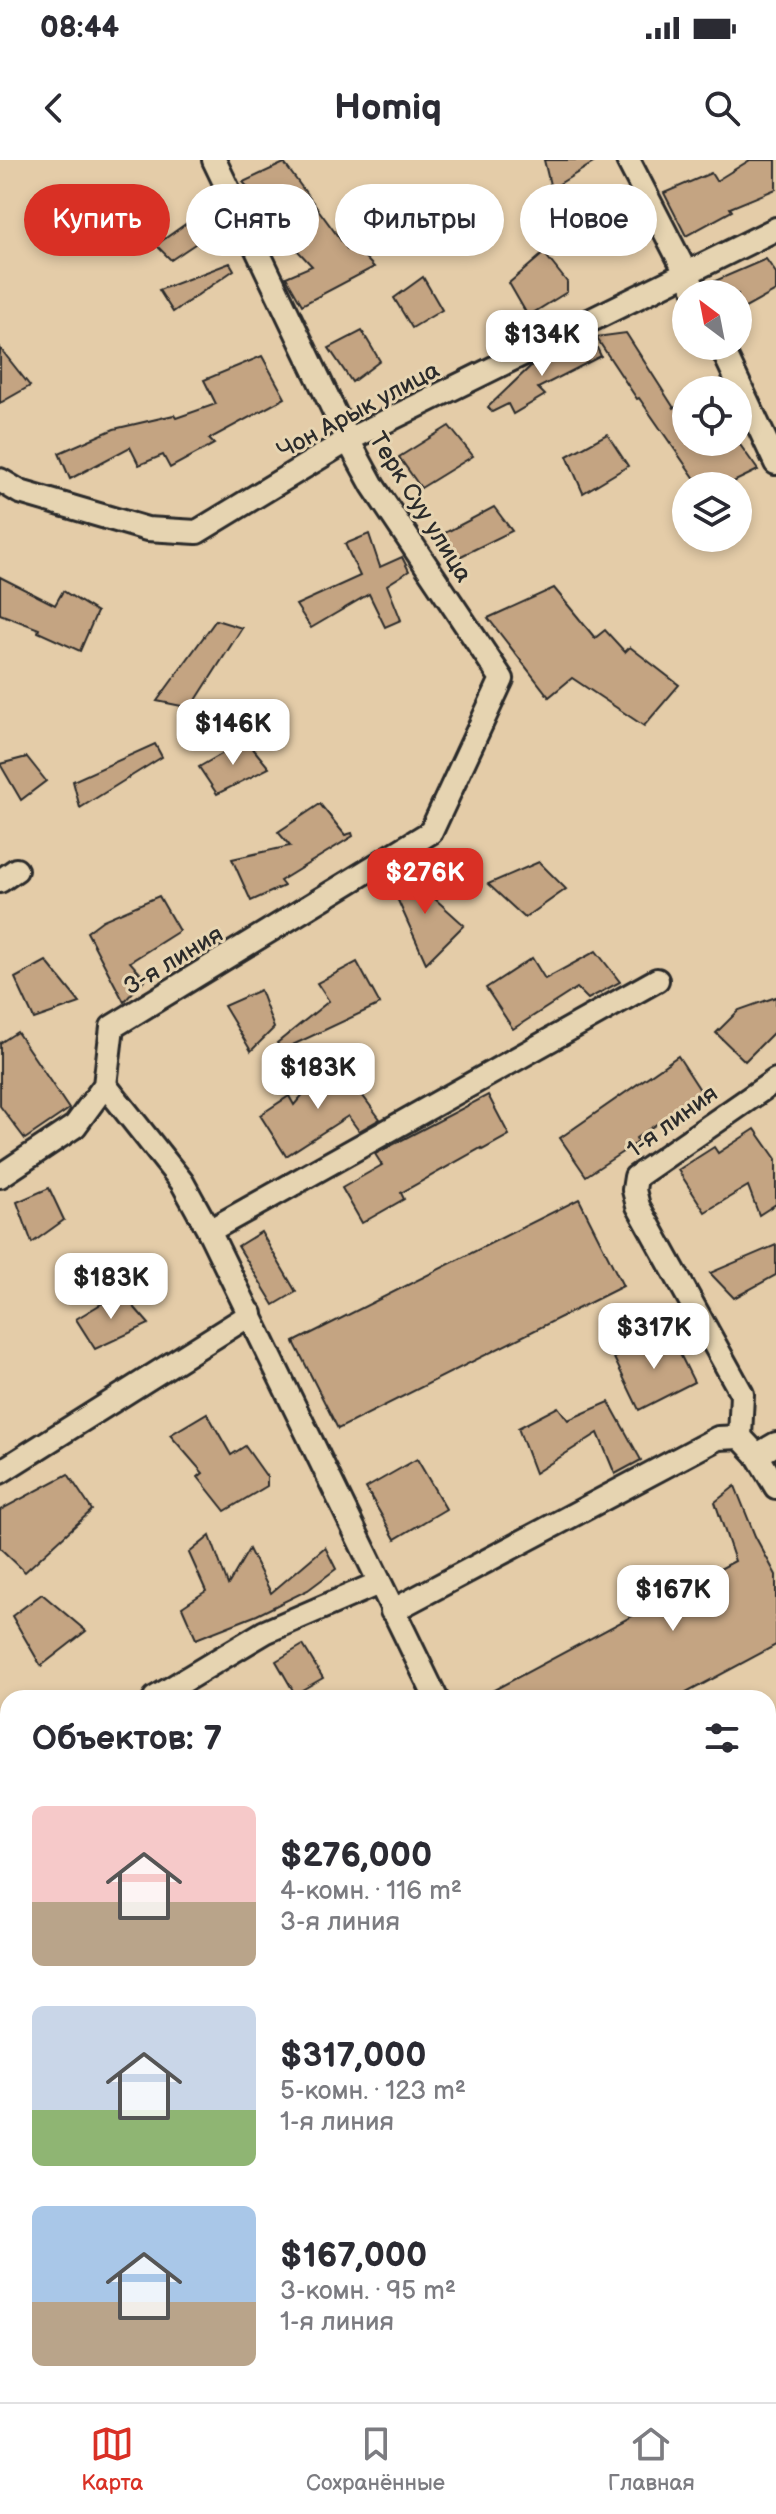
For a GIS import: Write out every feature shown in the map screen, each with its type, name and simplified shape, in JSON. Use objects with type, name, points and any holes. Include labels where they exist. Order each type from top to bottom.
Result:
[{"type":"street","name":"Терк Суу улица","points":[[214,160],[373,486],[502,679],[431,832]]},
{"type":"street","points":[[628,160],[690,280]]},
{"type":"street","name":"Чон Арык улица","points":[[698,280],[776,229]]},
{"type":"street","name":"Чон Арык улица","points":[[0,480],[20,492],[147,529],[197,532],[348,440],[672,293]]},
{"type":"street","points":[[728,360],[776,463]]},
{"type":"street","name":"3-я линия","points":[[0,1176],[75,1126],[105,1085],[112,1027],[431,832]]},
{"type":"street","points":[[209,1231],[657,980]]},
{"type":"street","name":"1-я линия","points":[[740,1437],[742,1394],[638,1206],[634,1190],[636,1177],[776,1080]]},
{"type":"street","points":[[105,1085],[182,1182],[209,1231],[432,1690]]},
{"type":"street","points":[[0,1472],[251,1314]]},
{"type":"street","points":[[392,1611],[718,1438],[740,1437],[767,1449],[776,1487]]},
{"type":"street","points":[[168,1690],[265,1632],[379,1583]]},
{"type":"building","points":[[544,160],[598,160],[559,184],[550,184]]},
{"type":"building","points":[[750,160],[776,160],[776,189],[730,208],[732,211],[686,236],[664,193],[711,173],[716,181]]},
{"type":"building","points":[[284,163],[299,184],[245,184],[243,182]]},
{"type":"building","points":[[319,211],[335,232],[335,256],[364,256],[374,267],[302,305],[286,277],[312,266],[303,256],[319,256]]},
{"type":"building","points":[[186,224],[186,250],[171,260],[167,256],[170,256],[170,235]]},
{"type":"building","points":[[540,256],[546,256],[567,282],[567,292],[528,316],[509,283]]},
{"type":"building","points":[[766,259],[776,273],[776,291],[752,304],[752,280],[717,280]]},
{"type":"building","points":[[230,263],[234,270],[173,312],[159,290]]},
{"type":"building","points":[[423,277],[442,310],[412,328],[394,298]]},
{"type":"building","points":[[362,331],[380,361],[352,382],[329,348]]},
{"type":"building","points":[[626,333],[672,405],[672,446],[637,399],[596,337]]},
{"type":"building","points":[[595,344],[601,356],[538,388],[545,395],[513,414],[508,404],[492,412],[488,407],[532,365]]},
{"type":"building","points":[[0,348],[30,386],[0,403]]},
{"type":"building","points":[[262,356],[285,398],[209,439],[214,444],[170,468],[163,455],[139,465],[130,447],[70,479],[59,453],[114,429],[174,415],[176,418],[216,404],[204,380]]},
{"type":"building","points":[[449,426],[473,456],[421,488],[399,457]]},
{"type":"building","points":[[607,434],[628,466],[583,493],[567,456]]},
{"type":"building","points":[[679,456],[748,456],[758,470],[752,473],[690,472]]},
{"type":"building","points":[[494,507],[512,531],[453,560],[443,534]]},
{"type":"building","points":[[369,534],[380,567],[402,557],[409,571],[387,585],[401,620],[385,627],[369,594],[311,628],[296,605],[360,576],[345,544]]},
{"type":"building","points":[[0,577],[55,605],[63,591],[97,612],[80,651],[38,632],[39,629],[0,614]]},
{"type":"building","points":[[554,588],[595,638],[605,630],[625,652],[630,647],[679,685],[644,726],[572,678],[549,697],[488,618]]},
{"type":"building","points":[[216,620],[242,628],[191,708],[157,701]]},
{"type":"building","points":[[246,740],[269,768],[217,794],[199,767]]},
{"type":"building","points":[[155,744],[162,757],[80,808],[73,781]]},
{"type":"building","points":[[27,757],[46,781],[21,800],[0,764]]},
{"type":"building","points":[[320,804],[345,835],[352,833],[353,836],[280,881],[284,886],[251,901],[232,859],[290,846],[278,832]]},
{"type":"building","points":[[539,862],[566,889],[525,918],[488,884]]},
{"type":"building","points":[[403,870],[464,925],[426,963],[392,887]]},
{"type":"building","points":[[159,896],[179,931],[130,962],[145,979],[124,1002],[87,932],[103,920]]},
{"type":"building","points":[[596,951],[620,982],[588,999],[577,988],[513,1029],[486,988],[532,958],[545,979]]},
{"type":"building","points":[[46,961],[80,1003],[34,1019],[15,978]]},
{"type":"building","points":[[357,962],[380,1004],[282,1050],[277,1043],[329,1001],[317,983]]},
{"type":"building","points":[[260,990],[274,1028],[251,1051],[224,1006]]},
{"type":"building","points":[[776,997],[776,1030],[745,1061],[716,1033],[739,1010]]},
{"type":"building","points":[[17,1032],[69,1109],[25,1139],[0,1106],[0,1043]]},
{"type":"building","points":[[678,1056],[702,1093],[636,1138],[638,1142],[586,1176],[560,1138]]},
{"type":"building","points":[[339,1064],[380,1119],[359,1131],[348,1116],[286,1156],[260,1115],[289,1096],[294,1105],[316,1079]]},
{"type":"building","points":[[488,1095],[509,1135],[401,1193],[404,1199],[362,1223],[342,1188],[382,1165],[375,1154]]},
{"type":"building","points":[[755,1129],[776,1159],[776,1204],[759,1215],[748,1186],[705,1212],[678,1170],[714,1147],[718,1153]]},
{"type":"building","points":[[49,1188],[64,1220],[32,1243],[17,1202]]},
{"type":"building","points":[[579,1199],[623,1286],[338,1429],[294,1342]]},
{"type":"building","points":[[261,1232],[296,1292],[274,1305],[238,1246]]},
{"type":"building","points":[[776,1245],[776,1275],[734,1298],[710,1273]]},
{"type":"building","points":[[121,1292],[149,1324],[95,1349],[76,1319]]},
{"type":"building","points":[[669,1332],[694,1382],[639,1410],[614,1358]]},
{"type":"building","points":[[609,1402],[641,1460],[615,1474],[598,1433],[535,1473],[518,1428],[558,1407],[568,1420]]},
{"type":"building","points":[[207,1413],[231,1455],[245,1446],[267,1477],[267,1486],[225,1511],[198,1477],[203,1473],[170,1435]]},
{"type":"building","points":[[417,1459],[446,1509],[395,1539],[366,1488]]},
{"type":"building","points":[[68,1474],[92,1510],[25,1572],[0,1548],[0,1510]]},
{"type":"building","points":[[735,1486],[755,1536],[776,1575],[776,1645],[692,1690],[494,1690],[735,1561],[715,1502]]},
{"type":"building","points":[[210,1536],[228,1585],[249,1549],[271,1593],[325,1547],[336,1569],[308,1590],[257,1615],[196,1639],[182,1607],[206,1591],[189,1553]]},
{"type":"building","points":[[42,1594],[86,1631],[41,1666],[12,1616]]},
{"type":"building","points":[[303,1645],[323,1678],[302,1690],[293,1690],[276,1661]]}]
